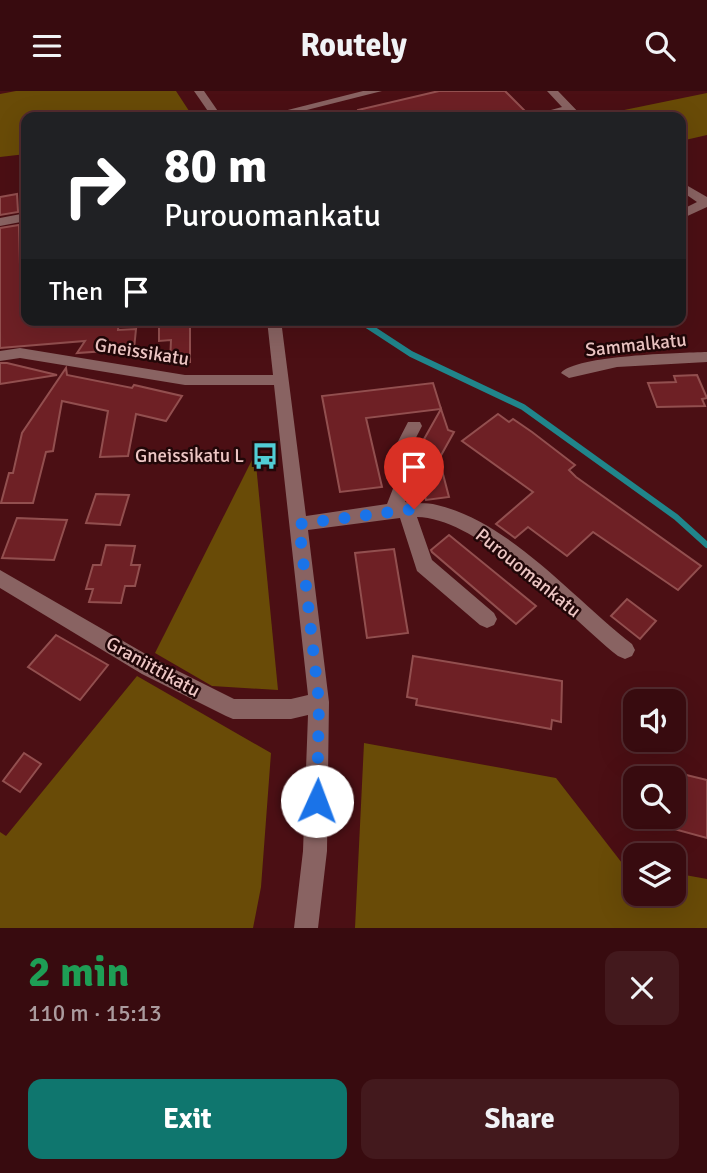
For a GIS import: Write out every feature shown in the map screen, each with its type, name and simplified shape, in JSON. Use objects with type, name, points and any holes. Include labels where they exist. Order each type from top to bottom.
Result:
[{"type":"street","points":[[199,91],[214,112]]},
{"type":"street","points":[[287,112],[377,91]]},
{"type":"street","points":[[552,91],[572,112]]},
{"type":"street","points":[[686,189],[707,203]]},
{"type":"street","points":[[686,213],[707,203]]},
{"type":"street","points":[[0,222],[21,218]]},
{"type":"street","points":[[274,326],[319,702],[315,851],[306,928]]},
{"type":"street","name":"Gneissikatu","points":[[0,356],[20,353],[185,380],[279,380]]},
{"type":"street","name":"Sammalkatu","points":[[569,373],[617,362],[707,357]]},
{"type":"street","points":[[414,426],[398,457],[403,486],[399,511],[424,565],[487,619]]},
{"type":"street","name":"Purouomankatu","points":[[299,524],[399,511],[438,512],[470,526],[506,551],[625,650]]},
{"type":"street","name":"Graniittikatu","points":[[0,578],[149,667],[233,709],[291,709],[319,702]]},
{"type":"shaded area","points":[[16,91],[176,91],[190,112],[21,112],[21,155],[0,157],[0,94]]},
{"type":"shaded area","points":[[707,93],[707,135],[686,140],[686,112],[614,112]]},
{"type":"shaded area","points":[[255,454],[278,690],[212,686],[155,653]]},
{"type":"shaded area","points":[[137,676],[271,753],[261,887],[253,928],[0,928],[0,832],[6,836]]},
{"type":"shaded area","points":[[364,743],[556,778],[623,863],[623,906],[686,906],[686,875],[707,879],[707,928],[355,928]]},
{"type":"building","points":[[439,91],[505,91],[525,111],[358,112]]},
{"type":"building","points":[[17,194],[18,212],[0,215],[0,197]]},
{"type":"building","points":[[19,225],[21,326],[118,326],[118,330],[136,329],[134,349],[77,353],[85,341],[0,348],[0,228]]},
{"type":"building","points":[[159,326],[190,326],[190,362],[170,363],[171,340],[159,341]]},
{"type":"building","points":[[0,363],[7,363],[57,375],[0,384]]},
{"type":"building","points":[[66,368],[67,375],[132,388],[134,385],[182,396],[166,421],[136,414],[128,456],[100,457],[108,411],[62,401],[53,451],[46,452],[33,503],[1,503],[9,473],[13,473],[22,433]]},
{"type":"building","points":[[697,375],[707,398],[702,399],[705,406],[657,407],[648,383],[676,382],[674,376]]},
{"type":"building","points":[[433,383],[441,409],[366,418],[382,487],[340,492],[322,396]]},
{"type":"building","points":[[441,409],[448,430],[454,432],[439,459],[449,497],[426,500],[414,457]]},
{"type":"building","points":[[498,414],[509,422],[513,419],[532,432],[575,465],[569,470],[576,477],[701,566],[678,590],[593,532],[567,556],[528,527],[515,538],[496,524],[533,492],[462,441]]},
{"type":"building","points":[[96,494],[129,495],[120,525],[86,523]]},
{"type":"building","points":[[17,518],[67,520],[54,560],[2,558]]},
{"type":"building","points":[[449,535],[536,606],[516,624],[432,552],[431,550]]},
{"type":"building","points":[[106,545],[135,546],[131,565],[140,565],[135,586],[125,586],[121,603],[89,602],[93,589],[86,589],[93,565],[101,565]]},
{"type":"building","points":[[394,549],[408,633],[367,638],[355,553]]},
{"type":"building","points":[[627,599],[656,621],[640,639],[611,616]]},
{"type":"building","points":[[56,635],[108,665],[80,700],[28,667]]},
{"type":"building","points":[[413,656],[562,681],[561,722],[552,720],[551,729],[416,705],[417,699],[407,697]]},
{"type":"building","points":[[24,753],[41,764],[20,792],[3,781]]},
{"type":"building","points":[[686,775],[707,780],[707,838],[674,829],[686,829]]},
{"type":"waterway","points":[[368,326],[411,354],[523,407],[676,517],[707,545]]},
{"type":"place","name":"Gneissikatu L","points":[[265,456]]},
{"type":"route","points":[[317,801],[319,702],[299,524],[414,509]]}]
